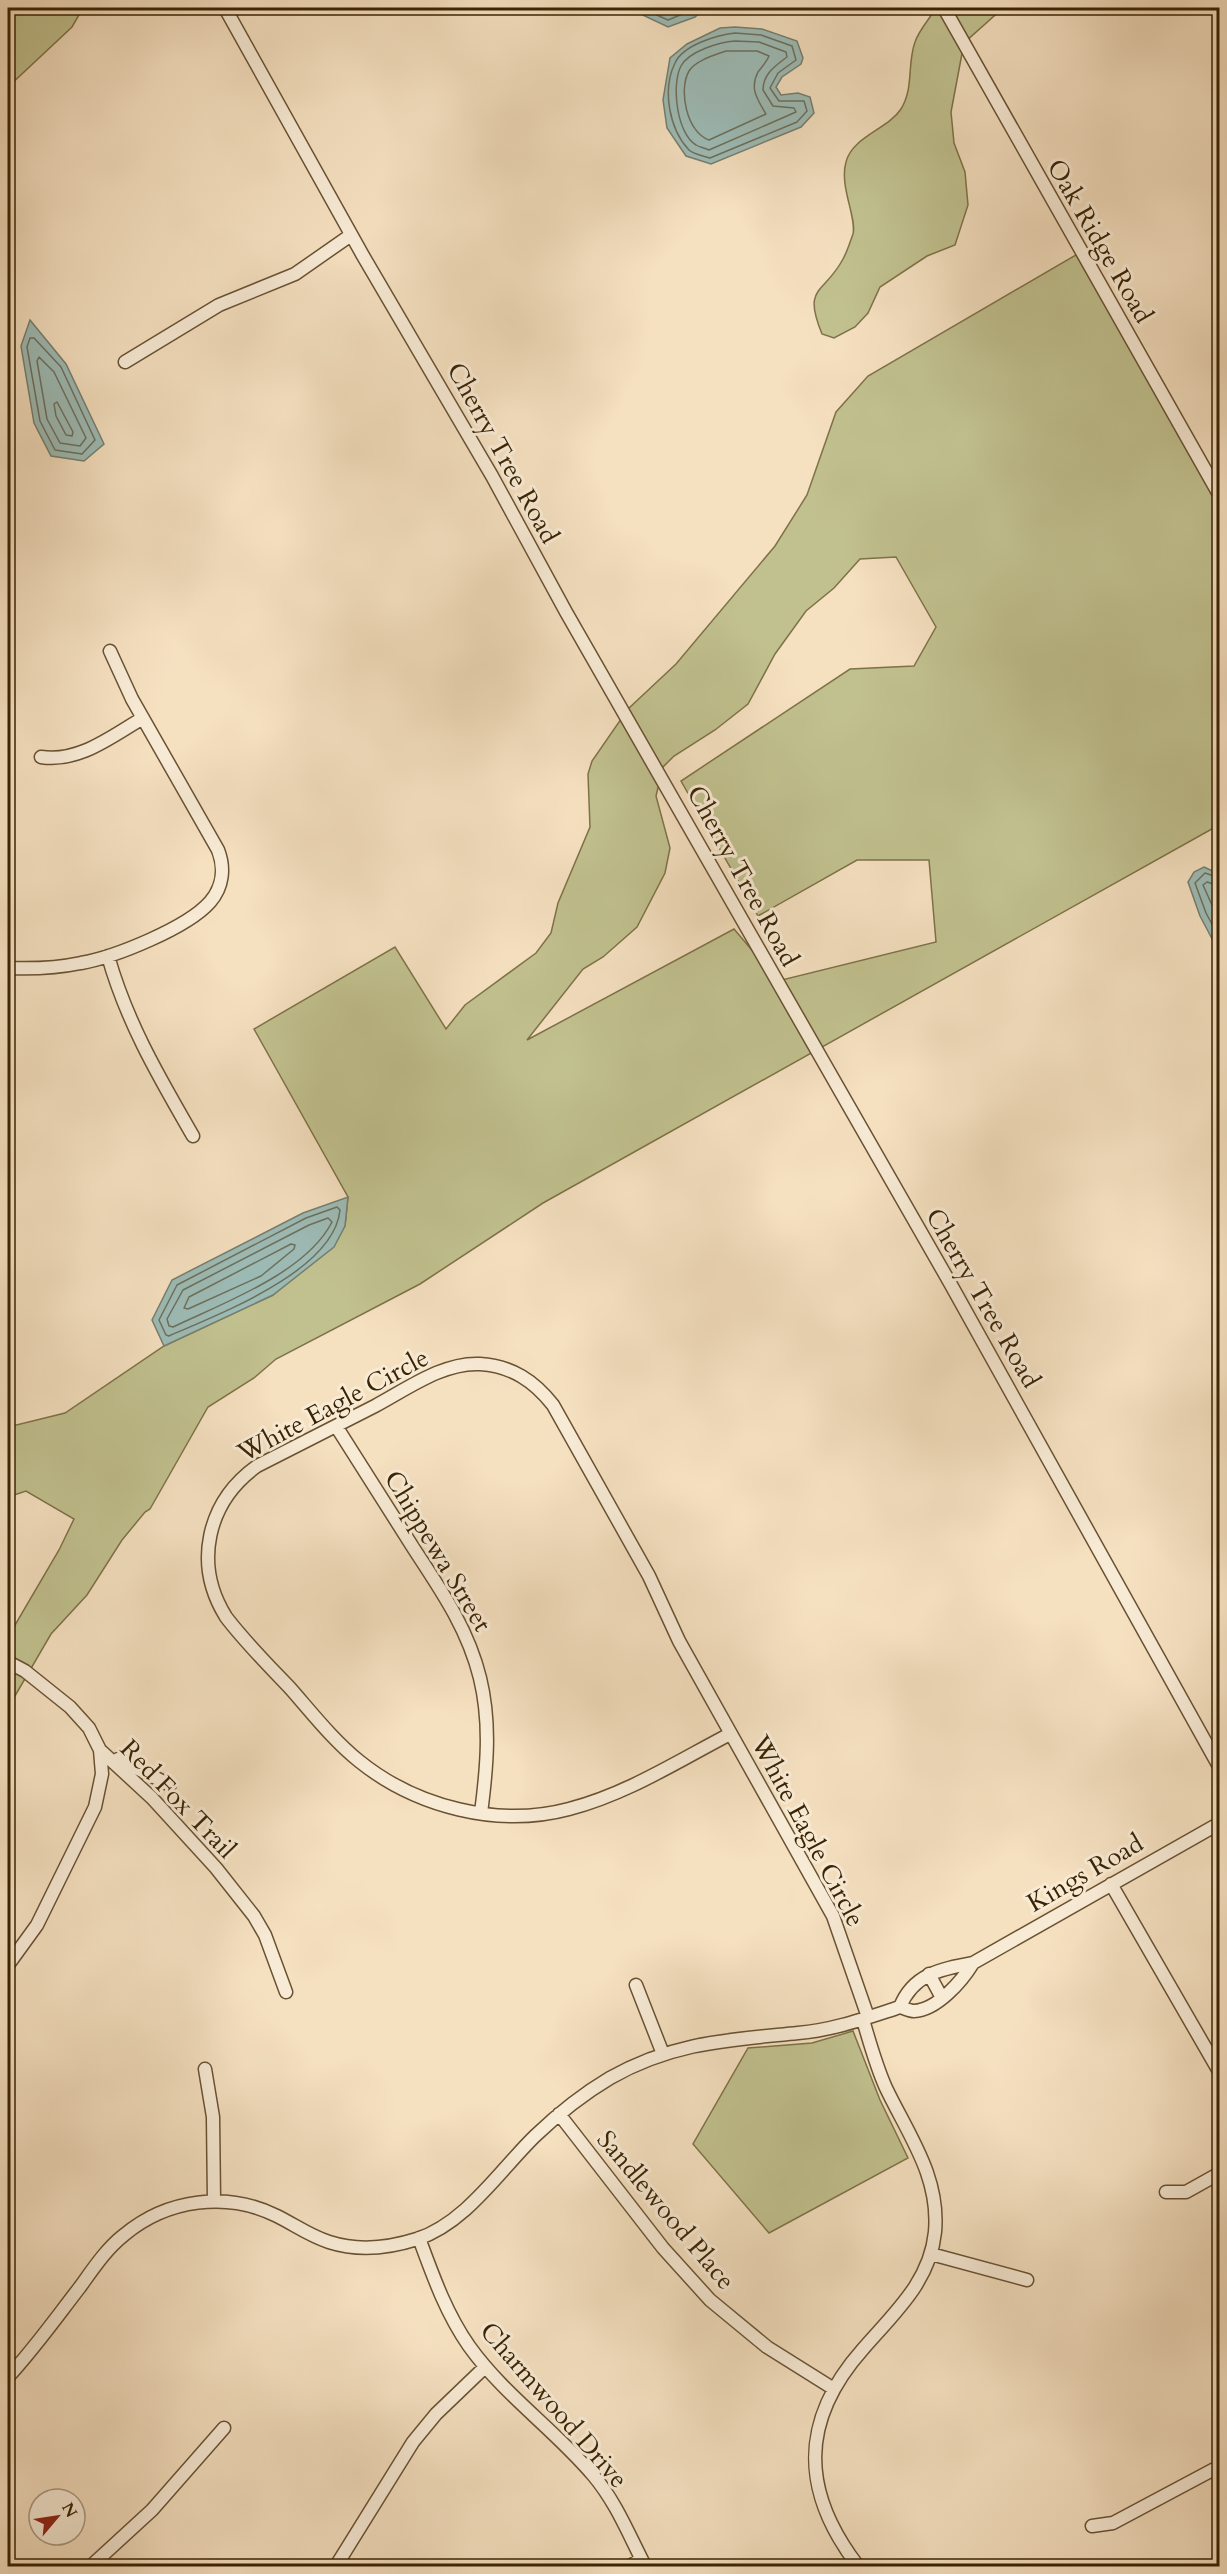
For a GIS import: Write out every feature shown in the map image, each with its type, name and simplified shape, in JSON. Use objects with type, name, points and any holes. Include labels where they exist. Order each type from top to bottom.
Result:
[{"type":"street","name":"Cherry Tree Road","points":[[225,8],[351,235],[492,476],[566,612],[955,1292],[1220,1768]]},
{"type":"street","name":"Oak Ridge Road","points":[[944,8],[1220,496]]},
{"type":"street","points":[[125,362],[219,305],[295,274],[351,235]]},
{"type":"street","points":[[8,968],[57,967],[108,956],[147,941],[206,907],[218,890],[222,877],[222,863],[218,850],[143,718],[110,651]]},
{"type":"street","points":[[41,757],[58,758],[84,752],[143,718]]},
{"type":"street","points":[[108,956],[123,1005],[143,1050],[193,1136]]},
{"type":"street","name":"White Eagle Circle","points":[[730,1734],[630,1787],[600,1799],[548,1813],[516,1816],[481,1813],[422,1797],[393,1783],[359,1761],[233,1627],[214,1596],[208,1572],[208,1548],[215,1516],[227,1494],[244,1476],[258,1467],[443,1371],[460,1366],[496,1366],[513,1371],[533,1383],[553,1405],[648,1576],[679,1641],[833,1917],[879,2071],[932,2181],[936,2217],[931,2254],[914,2291],[861,2351],[834,2389],[819,2426],[816,2448],[817,2485],[832,2529],[858,2566]]},
{"type":"street","name":"Chippewa Street","points":[[336,1426],[450,1605],[472,1650],[484,1697],[487,1729],[486,1771],[481,1813]]},
{"type":"street","name":"Red Fox Trail","points":[[8,1662],[25,1671],[70,1707],[89,1728],[100,1750],[152,1798],[246,1905],[265,1935],[286,1992]]},
{"type":"street","points":[[100,1750],[170,1785]]},
{"type":"street","points":[[8,1965],[37,1925],[95,1808],[102,1774],[100,1750]]},
{"type":"street","name":"Kings Road","points":[[900,2007],[905,1995],[915,1982],[929,1974],[973,1963],[1220,1823]]},
{"type":"street","points":[[1111,1884],[1220,2073]]},
{"type":"street","name":"Kings Road","points":[[214,2200],[256,2208],[306,2234],[342,2245],[376,2247],[419,2238],[458,2215],[559,2114],[611,2077],[663,2054],[722,2039],[797,2034],[865,2019],[900,2007],[915,2011],[942,1998],[961,1982],[973,1963]]},
{"type":"street","points":[[929,1974],[942,1998]]},
{"type":"street","points":[[636,1985],[663,2054]]},
{"type":"street","points":[[8,2377],[29,2354],[99,2260],[125,2234],[141,2222],[179,2206],[214,2200],[213,2117],[205,2070]]},
{"type":"street","name":"Sandlewood Place","points":[[559,2114],[663,2248],[710,2300],[766,2347],[834,2389]]},
{"type":"street","points":[[1166,2192],[1186,2192],[1220,2173]]},
{"type":"street","name":"Charmwood Drive","points":[[419,2238],[455,2325],[485,2367],[595,2477],[628,2532],[638,2564]]},
{"type":"street","points":[[931,2254],[1027,2280]]},
{"type":"street","points":[[336,2566],[413,2442],[451,2399],[485,2367]]},
{"type":"street","points":[[91,2566],[152,2510],[224,2428]]},
{"type":"street","points":[[1092,2526],[1113,2523],[1220,2466]]},
{"type":"green space","points":[[8,8],[83,8],[72,27],[8,87]]},
{"type":"green space","points":[[936,8],[1003,8],[964,43],[951,112],[954,143],[965,172],[968,205],[955,245],[927,256],[880,287],[868,313],[855,327],[834,338],[822,334],[814,307],[818,292],[836,271],[853,234],[853,219],[844,171],[846,162],[855,146],[888,122],[901,109],[908,93],[915,42]]},
{"type":"green space","points":[[1081,252],[1219,498],[1219,825],[543,1203],[420,1284],[276,1359],[254,1378],[208,1407],[150,1509],[122,1540],[87,1595],[51,1634],[8,1708],[8,1637],[59,1550],[74,1519],[26,1491],[8,1497],[8,1427],[65,1413],[164,1346],[273,1295],[345,1226],[348,1197],[254,1029],[395,947],[446,1029],[465,1005],[536,953],[551,933],[558,903],[590,827],[588,774],[592,761],[628,709],[676,664],[775,546],[807,495],[836,412],[868,376]],"holes":[[[896,557],[936,627],[914,666],[850,669],[681,781],[758,916],[857,860],[929,860],[936,942],[778,981],[734,929],[527,1040],[583,969],[603,957],[637,927],[665,873],[670,848],[656,796],[663,767],[674,756],[715,730],[748,704],[775,654],[806,611],[834,588],[860,559]]]},
{"type":"green space","points":[[853,2031],[880,2100],[908,2158],[769,2233],[693,2144],[748,2048],[812,2043]]},
{"type":"water","points":[[628,8],[705,8],[695,17],[668,27]]},
{"type":"water","points":[[720,28],[762,29],[797,41],[803,58],[801,64],[782,77],[776,87],[781,95],[798,93],[810,97],[814,113],[801,127],[711,164],[686,156],[667,128],[663,100],[670,58],[687,44]]},
{"type":"water","points":[[30,320],[66,364],[104,444],[84,461],[51,456],[34,423],[21,346]]},
{"type":"water","points":[[1204,867],[1219,874],[1219,952],[1200,916],[1188,882],[1194,872]]},
{"type":"water","points":[[348,1197],[345,1226],[334,1247],[273,1295],[164,1346],[152,1320],[172,1280],[303,1213]]}]
